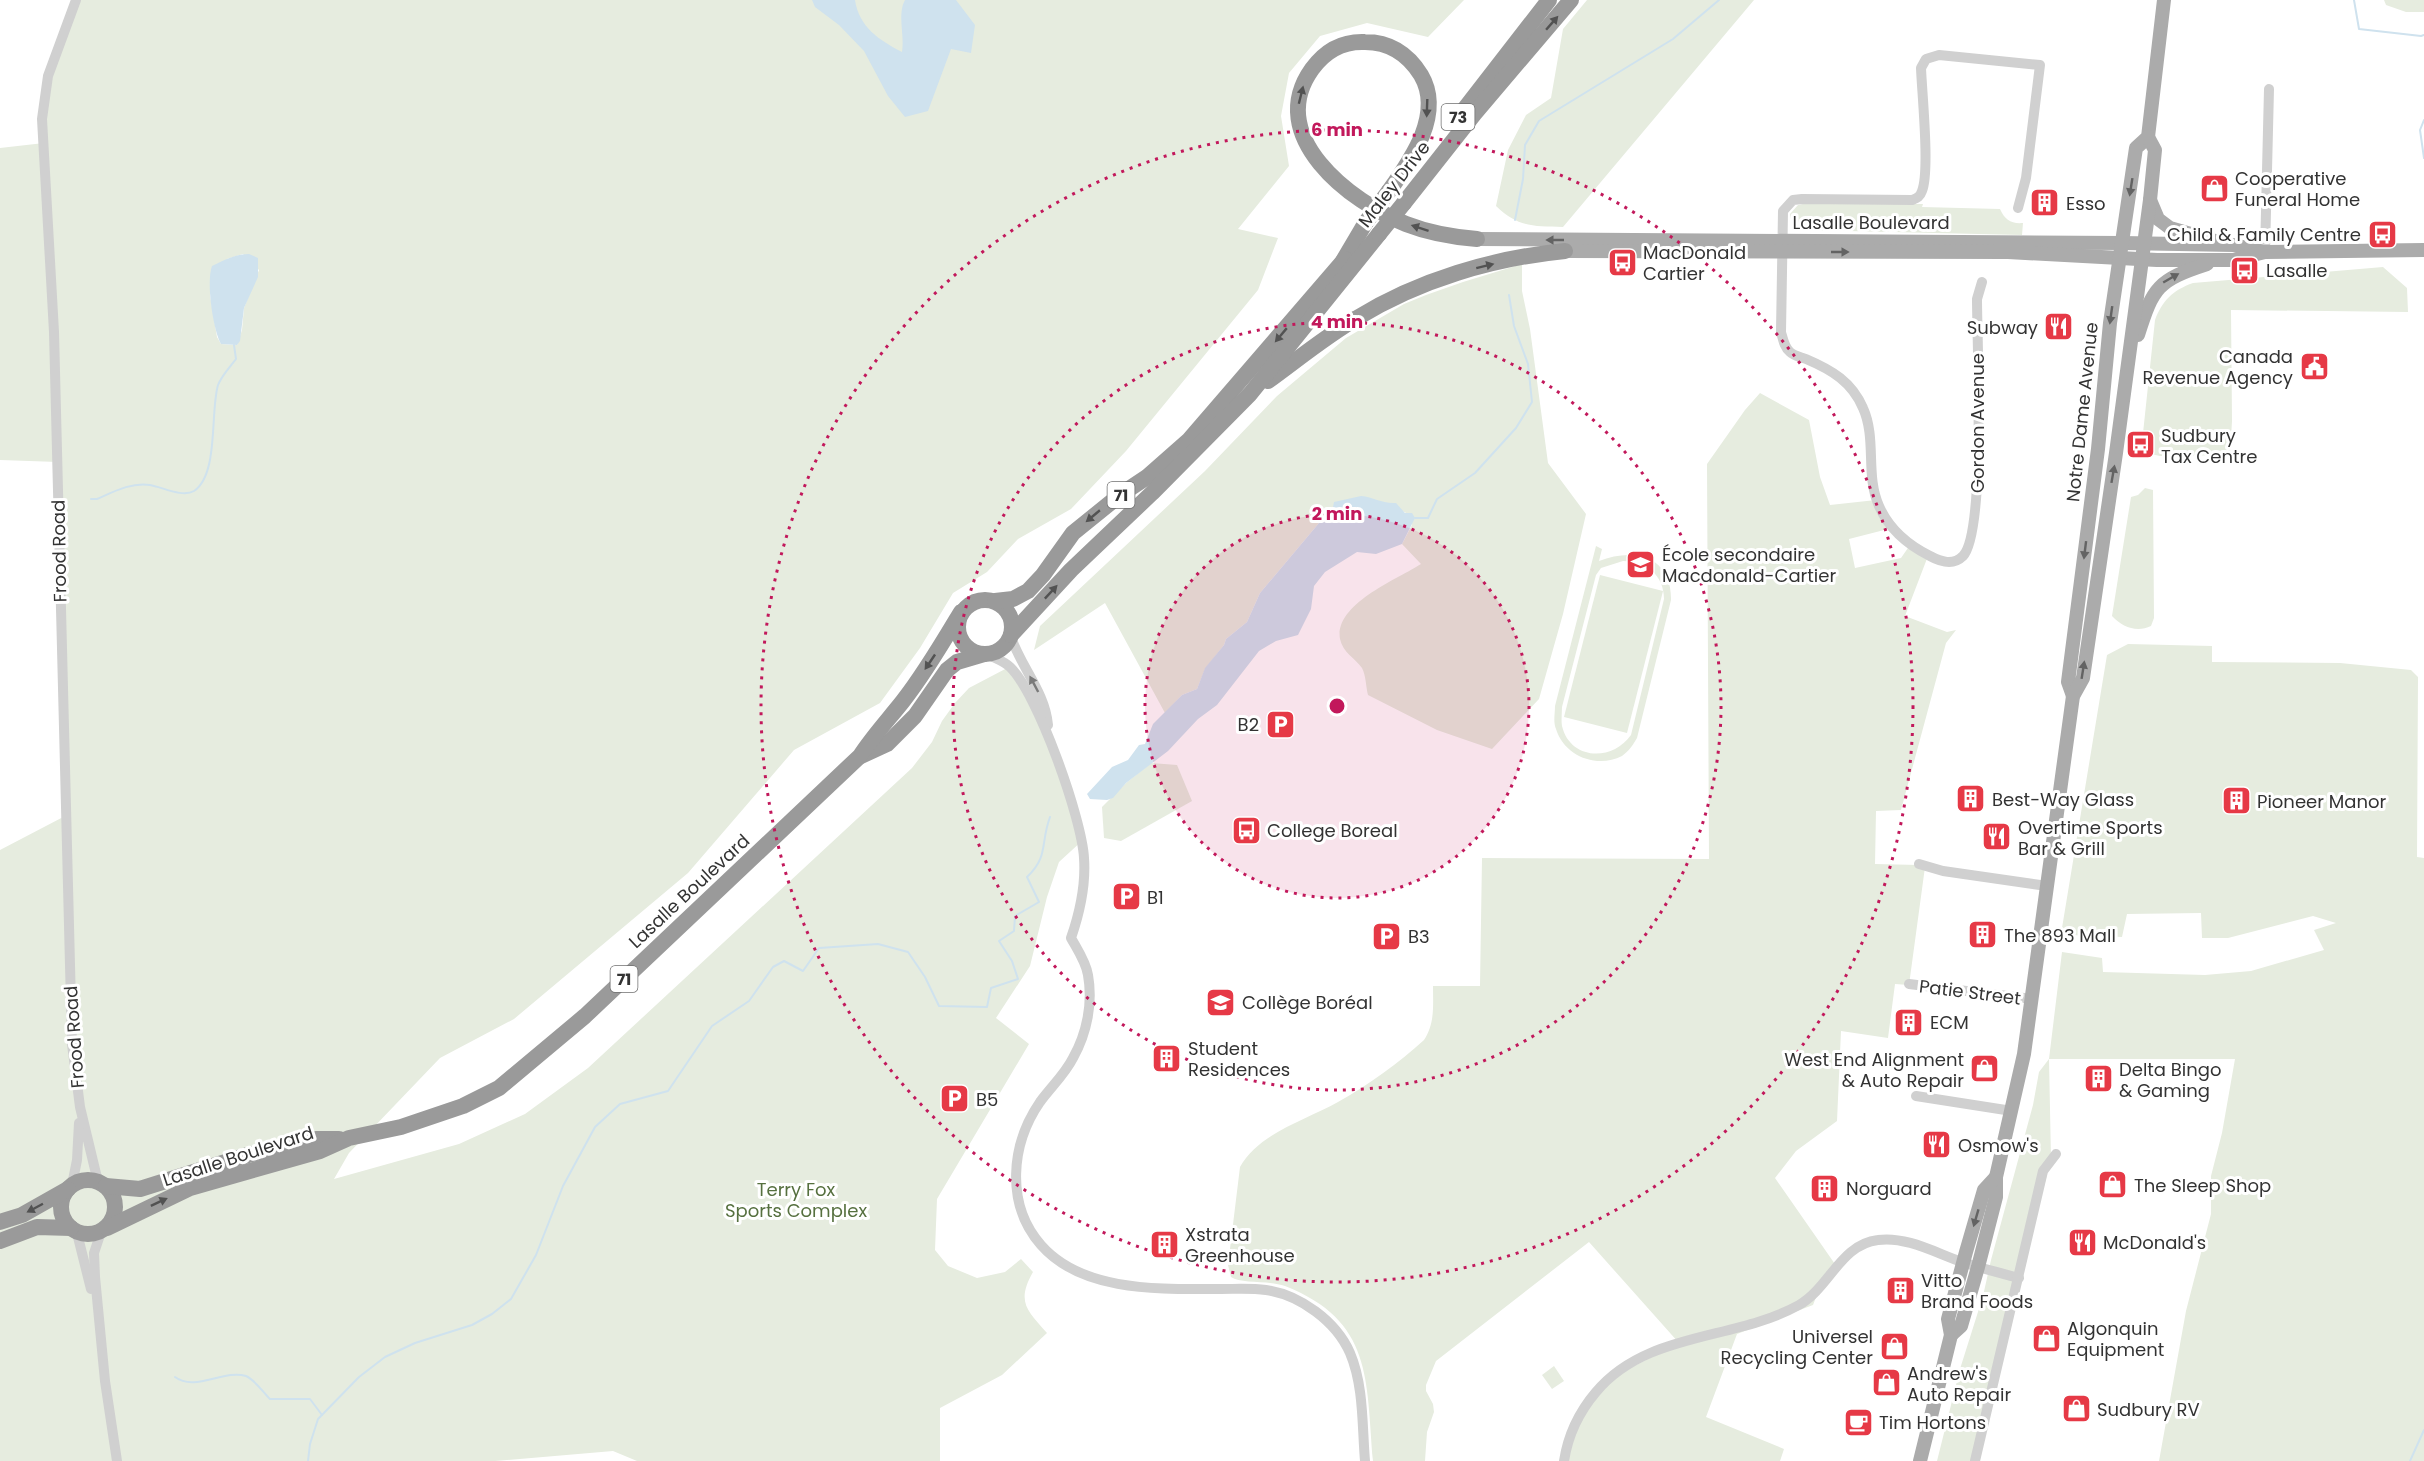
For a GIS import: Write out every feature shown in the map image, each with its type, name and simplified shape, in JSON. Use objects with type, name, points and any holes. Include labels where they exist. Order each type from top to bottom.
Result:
[{"type":"highway","name":"Maley Drive","points":[[1247,386],[1549,0]]},
{"type":"highway","name":"Maley Drive","points":[[1396,197],[1475,113],[1571,0]]},
{"type":"highway","points":[[1396,197],[1422,135],[1428,108],[1423,78],[1404,54],[1391,46],[1374,42],[1342,44],[1328,52],[1316,63],[1301,90],[1298,120],[1309,150],[1338,181],[1360,199],[1388,216],[1423,230],[1477,239]]},
{"type":"highway","name":"Maley Drive","points":[[1247,386],[1372,227]]},
{"type":"highway","points":[[1247,386],[1356,318],[1390,300],[1456,274],[1538,254],[1565,251]]},
{"type":"highway","name":"71","points":[[995,601],[1013,599],[1028,591],[1043,575],[1074,533],[1147,477],[1247,386]]},
{"type":"highway","name":"71","points":[[1011,636],[1071,570],[1152,494],[1247,386]]},
{"type":"highway","points":[[988,599],[995,601],[1008,611],[1012,627],[1011,636],[1001,649],[985,654],[976,653],[963,643],[957,628],[962,612],[973,602],[988,599]]},
{"type":"highway","name":"Lasalle Boulevard","points":[[102,1184],[140,1189],[248,1155],[316,1139],[349,1138],[401,1127],[463,1106],[499,1088],[585,1016],[860,756],[873,735],[903,701],[962,612]]},
{"type":"highway","name":"Lasalle Boulevard","points":[[860,756],[887,744],[908,723],[947,670],[957,662],[985,654]]},
{"type":"highway","name":"Lasalle Boulevard","points":[[104,1230],[190,1188],[320,1150],[349,1138]]},
{"type":"highway","points":[[0,1222],[22,1215],[80,1181],[102,1184],[115,1199],[116,1207],[112,1222],[104,1230],[93,1234],[37,1227],[0,1241]]},
{"type":"highway","points":[[70,1187],[63,1197],[62,1214],[74,1231]]},
{"type":"main road","name":"Notre Dame Avenue","points":[[1951,1335],[1961,1326],[1978,1267],[1996,1197],[1996,1177],[2024,1054],[2073,696],[2083,678],[2128,366],[2155,150],[2148,137],[2164,0]]},
{"type":"main road","name":"Notre Dame Avenue","points":[[2073,696],[2068,682],[2098,449],[2110,323],[2136,148],[2148,137]]},
{"type":"main road","points":[[2150,200],[2158,219],[2170,228],[2193,233],[2225,245]]},
{"type":"main road","name":"Lasalle Boulevard","points":[[1477,239],[2008,252],[2141,259],[2233,260],[2265,252]]},
{"type":"main road","name":"Lasalle Boulevard","points":[[1565,251],[1781,246],[2123,243],[2225,245],[2265,252],[2424,250]]},
{"type":"main road","points":[[2128,366],[2150,299],[2160,285],[2177,275],[2220,260]]},
{"type":"main road","name":"Notre Dame Avenue","points":[[1920,1461],[1951,1335],[1948,1319],[1984,1190],[1996,1177]]},
{"type":"street","name":"Frood Road","points":[[76,0],[48,76],[42,119],[54,322],[72,1044],[80,1107],[102,1184]]},
{"type":"street","points":[[1781,246],[1783,211],[1793,200],[1912,200],[1920,195],[1923,189],[1925,167],[1922,68],[1926,59],[1939,55],[2040,64],[2026,177],[2018,208]]},
{"type":"street","points":[[2265,252],[2270,89]]},
{"type":"street","name":"Gordon Avenue","points":[[1781,246],[1781,332],[1784,344],[1790,353],[1842,378],[1857,395],[1868,424],[1878,506],[1893,528],[1916,548],[1944,562],[1957,561],[1969,547],[1977,503],[1977,299],[1982,282]]},
{"type":"street","points":[[1011,636],[1020,661],[1034,681],[1041,698],[1049,734],[1082,839],[1083,896],[1071,938],[1086,967],[1090,1007],[1085,1032],[1073,1059],[1040,1102],[1022,1136],[1016,1171],[1017,1194],[1024,1218],[1041,1245],[1052,1255],[1076,1271],[1091,1277],[1163,1288],[1265,1290],[1291,1298],[1315,1311],[1346,1344],[1355,1368],[1365,1461]]},
{"type":"street","points":[[985,654],[1010,667],[1024,687],[1049,734]]},
{"type":"street","points":[[1920,864],[1952,873],[2047,886]]},
{"type":"street","name":"Patie Street","points":[[1909,984],[2032,999]]},
{"type":"street","points":[[1916,1096],[2012,1111]]},
{"type":"street","name":"Frood Road","points":[[70,1187],[77,1160],[80,1107]]},
{"type":"street","points":[[1975,1461],[2043,1171],[2056,1154]]},
{"type":"street","points":[[104,1230],[94,1253],[97,1307],[117,1461]]},
{"type":"street","points":[[74,1231],[97,1307]]},
{"type":"street","points":[[1564,1461],[1571,1432],[1579,1415],[1605,1381],[1620,1368],[1659,1348],[1745,1325],[1774,1316],[1798,1305],[1814,1293],[1848,1255],[1862,1245],[1876,1240],[1894,1240],[2019,1278]]},
{"type":"green space","name":"Terry Fox Sports Complex","points":[[77,0],[1464,0],[1428,37],[1367,23],[1320,36],[1289,73],[1281,116],[1289,166],[1238,229],[1278,238],[1258,290],[1126,451],[1071,509],[1018,539],[987,572],[953,593],[920,648],[880,703],[794,750],[688,873],[514,1019],[440,1058],[349,1153],[334,1179],[459,1144],[525,1114],[588,1068],[912,768],[932,742],[942,721],[969,688],[1009,667],[1026,688],[1083,840],[1059,862],[1047,897],[1030,966],[996,1018],[1029,1044],[937,1199],[935,1250],[948,1266],[977,1278],[1005,1272],[1021,1259],[1033,1272],[1025,1291],[1026,1305],[1029,1312],[1047,1333],[1002,1375],[940,1408],[940,1461],[637,1461],[613,1451],[495,1461],[0,1461],[0,850],[67,815],[58,462],[0,460],[0,148],[44,143],[44,101]],"holes":[[[243,254],[259,270],[244,308],[242,330],[237,345],[221,344],[217,337],[210,295],[227,259]]]},
{"type":"green space","points":[[1587,0],[1754,0],[1563,227],[1527,224],[1512,218],[1496,206],[1508,150],[1526,115],[1551,98],[1563,29]]},
{"type":"green space","points":[[2384,0],[2424,0],[2424,12],[2406,12],[2386,5]]},
{"type":"green space","points":[[1923,204],[1922,207],[2000,209],[2009,221],[2023,223],[2022,235],[1795,229],[1790,214],[1798,205]]},
{"type":"green space","points":[[1522,264],[1522,291],[1530,329],[1548,463],[1586,514],[1563,614],[1539,699],[1492,749],[1437,730],[1368,695],[1362,668],[1346,652],[1340,639],[1341,626],[1357,604],[1384,585],[1421,564],[1402,544],[1412,525],[1412,513],[1399,509],[1332,512],[1319,523],[1260,593],[1247,622],[1226,639],[1224,645],[1205,669],[1197,689],[1182,695],[1165,713],[1105,603],[1034,650],[1040,626],[1205,471],[1277,396],[1346,338],[1404,304],[1463,282]]},
{"type":"green space","points":[[2383,267],[2407,288],[2408,312],[2231,310],[2230,455],[2160,456],[2141,452],[2155,320],[2161,307],[2174,293],[2193,283]]},
{"type":"green space","points":[[1760,393],[1809,420],[1820,477],[1830,505],[1876,500],[1892,528],[1849,539],[1855,568],[1901,558],[1910,545],[1928,556],[1905,616],[1947,632],[1956,630],[1946,643],[1901,810],[1876,811],[1875,864],[1925,867],[1909,985],[1895,984],[1888,1038],[1841,1031],[1837,1121],[1796,1151],[1775,1178],[1837,1267],[1820,1287],[1813,1305],[1737,1334],[1706,1417],[1784,1449],[1780,1461],[1564,1461],[1572,1432],[1605,1381],[1679,1343],[1589,1242],[1436,1361],[1426,1385],[1434,1412],[1427,1432],[1425,1461],[1373,1461],[1365,1379],[1350,1335],[1335,1317],[1314,1300],[1285,1286],[1241,1281],[1231,1277],[1228,1265],[1240,1167],[1248,1155],[1271,1136],[1361,1088],[1424,1040],[1432,1021],[1433,986],[1480,986],[1482,858],[1709,859],[1707,464],[1745,410]]},
{"type":"green space","points":[[2145,488],[2153,490],[2154,618],[2151,626],[2135,629],[2125,626],[2112,616],[2131,497],[2138,495]]},
{"type":"green space","points":[[1596,546],[1602,549],[1599,561],[1625,555],[1648,559],[1658,565],[1665,573],[1670,585],[1671,600],[1637,738],[1627,752],[1612,760],[1602,761],[1583,758],[1574,753],[1560,738],[1556,729],[1555,706]],"holes":[[[1623,561],[1646,567],[1657,576],[1664,599],[1631,735],[1613,750],[1603,753],[1582,751],[1573,746],[1566,737],[1562,726],[1562,707],[1596,575],[1601,568]]]},
{"type":"green space","points":[[1600,575],[1663,591],[1627,733],[1564,717]]},
{"type":"green space","points":[[2128,644],[2212,646],[2212,662],[2340,663],[2411,670],[2418,677],[2417,857],[2424,858],[2424,1461],[2159,1461],[2186,1311],[2211,1214],[2211,1176],[2222,1133],[2235,1059],[2049,1059],[2062,952],[2102,958],[2103,972],[2205,975],[2251,971],[2324,950],[2314,930],[2336,923],[2313,916],[2228,938],[2202,938],[2201,913],[2127,914],[2122,937],[2069,935],[2062,928],[2107,655]]},
{"type":"green space","points":[[1151,763],[1177,765],[1192,801],[1121,841],[1104,838],[1102,807],[1126,783]]},
{"type":"green space","points":[[2049,1059],[2051,1159],[1974,1461],[1937,1461],[1960,1369],[1983,1296],[2033,1105],[2039,1072]]},
{"type":"green space","points":[[1554,1366],[1564,1381],[1552,1389],[1542,1375]]},
{"type":"water","points":[[812,0],[855,0],[861,18],[871,32],[902,52],[901,18],[905,0],[956,0],[975,25],[971,53],[951,49],[928,111],[905,117],[888,96],[864,51],[839,25],[815,7]]},
{"type":"water","points":[[249,254],[258,258],[258,277],[244,308],[240,341],[237,345],[221,344],[215,328],[211,305],[210,273],[212,266],[235,256]]},
{"type":"water","points":[[1361,496],[1396,503],[1405,513],[1412,513],[1415,518],[1402,544],[1376,554],[1357,552],[1325,572],[1314,586],[1311,609],[1298,635],[1276,641],[1259,651],[1217,705],[1198,719],[1168,751],[1126,783],[1113,798],[1090,799],[1087,794],[1112,767],[1128,760],[1139,745],[1145,744],[1153,724],[1182,695],[1197,689],[1205,668],[1224,645],[1226,639],[1247,622],[1260,593],[1319,523],[1332,512],[1334,502]]},
{"type":"waterway","points":[[1515,220],[1523,179],[1525,145],[1539,121],[1673,39],[1719,0]]},
{"type":"waterway","points":[[2354,0],[2359,29],[2424,35]]},
{"type":"waterway","points":[[2424,120],[2420,130],[2424,158]]},
{"type":"waterway","points":[[1415,518],[1428,518],[1437,499],[1475,473],[1516,428],[1532,402],[1528,364],[1514,326],[1509,295]]},
{"type":"waterway","points":[[91,499],[97,499],[129,486],[143,484],[178,493],[189,493],[202,483],[210,457],[218,385],[236,359],[234,345]]},
{"type":"waterway","points":[[308,1461],[310,1444],[318,1419],[359,1377],[385,1357],[415,1343],[472,1325],[492,1314],[511,1299],[536,1255],[563,1186],[595,1127],[620,1104],[668,1091],[712,1026],[749,1001],[773,967],[784,961],[803,971],[819,948],[878,944],[908,952],[925,977],[939,1006],[987,1007],[991,988],[1018,979],[1012,961],[999,941],[1014,931],[1015,916],[1039,902],[1027,877],[1034,870],[1041,856],[1050,817]]},
{"type":"waterway","points":[[175,1377],[191,1382],[228,1375],[246,1376],[256,1383],[270,1399],[310,1399],[322,1415]]},
{"type":"waterway","points":[[2410,1461],[2424,1430]]},
{"type":"place","name":"Cooperative Funeral Home","points":[[2214,188]]},
{"type":"place","name":"Esso","points":[[2045,203]]},
{"type":"place","name":"Child & Family Centre","points":[[2382,234]]},
{"type":"place","name":"MacDonald Cartier","points":[[1622,262]]},
{"type":"place","name":"Lasalle","points":[[2245,270]]},
{"type":"place","name":"Subway","points":[[2059,327]]},
{"type":"place","name":"Canada Revenue Agency","points":[[2314,366]]},
{"type":"place","name":"Sudbury Tax Centre","points":[[2140,445]]},
{"type":"place","name":"École secondaire Macdonald-Cartier","points":[[1641,564]]},
{"type":"place","name":"B2","points":[[1280,724]]},
{"type":"place","name":"Best-Way Glass","points":[[1971,799]]},
{"type":"place","name":"Pioneer Manor","points":[[2236,801]]},
{"type":"place","name":"College Boreal","points":[[1246,830]]},
{"type":"place","name":"Overtime Sports Bar & Grill","points":[[1997,837]]},
{"type":"place","name":"B1","points":[[1126,897]]},
{"type":"place","name":"The 893 Mall","points":[[1983,935]]},
{"type":"place","name":"B3","points":[[1387,936]]},
{"type":"place","name":"Collège Boréal","points":[[1221,1002]]},
{"type":"place","name":"ECM","points":[[1909,1022]]},
{"type":"place","name":"Student Residences","points":[[1167,1058]]},
{"type":"place","name":"West End Alignment & Auto Repair","points":[[1985,1069]]},
{"type":"place","name":"Delta Bingo & Gaming","points":[[2098,1079]]},
{"type":"place","name":"B5","points":[[955,1099]]},
{"type":"place","name":"Osmow's","points":[[1937,1145]]},
{"type":"place","name":"The Sleep Shop","points":[[2113,1185]]},
{"type":"place","name":"Norguard","points":[[1825,1188]]},
{"type":"place","name":"McDonald's","points":[[2082,1242]]},
{"type":"place","name":"Xstrata Greenhouse","points":[[1164,1244]]},
{"type":"place","name":"Vitto Brand Foods","points":[[1900,1290]]},
{"type":"place","name":"Algonquin Equipment","points":[[2046,1338]]},
{"type":"place","name":"Universel Recycling Center","points":[[1894,1346]]},
{"type":"place","name":"Andrew's Auto Repair","points":[[1886,1383]]},
{"type":"place","name":"Sudbury RV","points":[[2076,1409]]},
{"type":"place","name":"Tim Hortons","points":[[1858,1422]]}]
